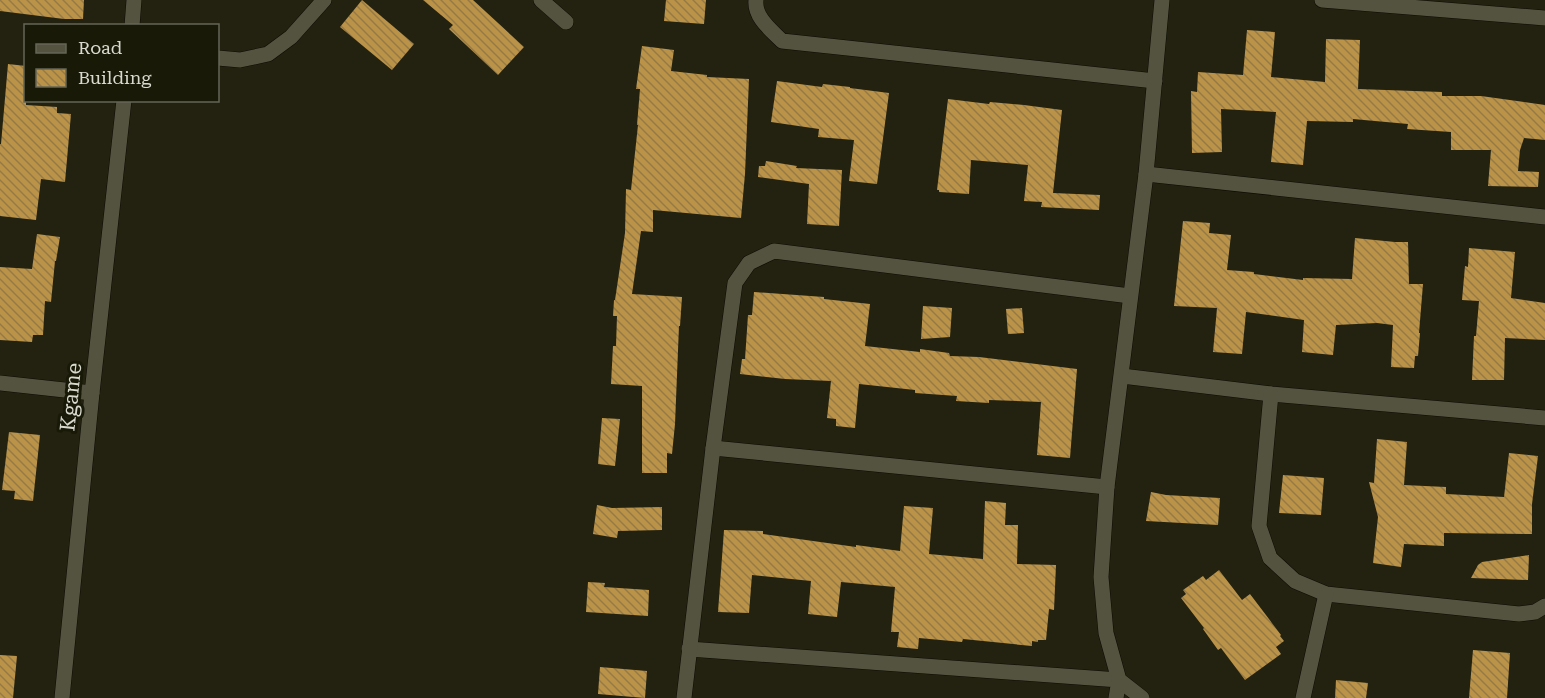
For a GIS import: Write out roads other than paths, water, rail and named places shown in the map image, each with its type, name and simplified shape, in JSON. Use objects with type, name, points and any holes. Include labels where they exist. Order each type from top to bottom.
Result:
[{"type":"street","points":[[132,24],[134,0]]},
{"type":"street","points":[[219,58],[240,60],[268,54],[291,37],[324,0]]},
{"type":"street","points":[[541,0],[566,22]]},
{"type":"street","points":[[756,0],[755,6],[765,25],[782,41],[1155,81]]},
{"type":"street","points":[[1116,698],[1119,680],[1106,633],[1101,577],[1107,487],[1146,174],[1162,0]]},
{"type":"street","points":[[1322,0],[1545,18]]},
{"type":"street","name":"Kgame","points":[[62,698],[124,102]]},
{"type":"street","points":[[1146,174],[1545,217]]},
{"type":"street","points":[[684,698],[735,283],[749,263],[774,251],[1130,296]]},
{"type":"street","points":[[1122,376],[1271,394],[1545,418]]},
{"type":"street","points":[[0,383],[92,393]]},
{"type":"street","points":[[1271,394],[1259,526],[1270,558],[1295,581],[1326,594],[1519,614],[1535,612],[1545,606]]},
{"type":"street","points":[[713,448],[1107,487]]},
{"type":"street","points":[[1303,698],[1326,594]]},
{"type":"street","points":[[689,649],[1119,680],[1142,698]]}]
